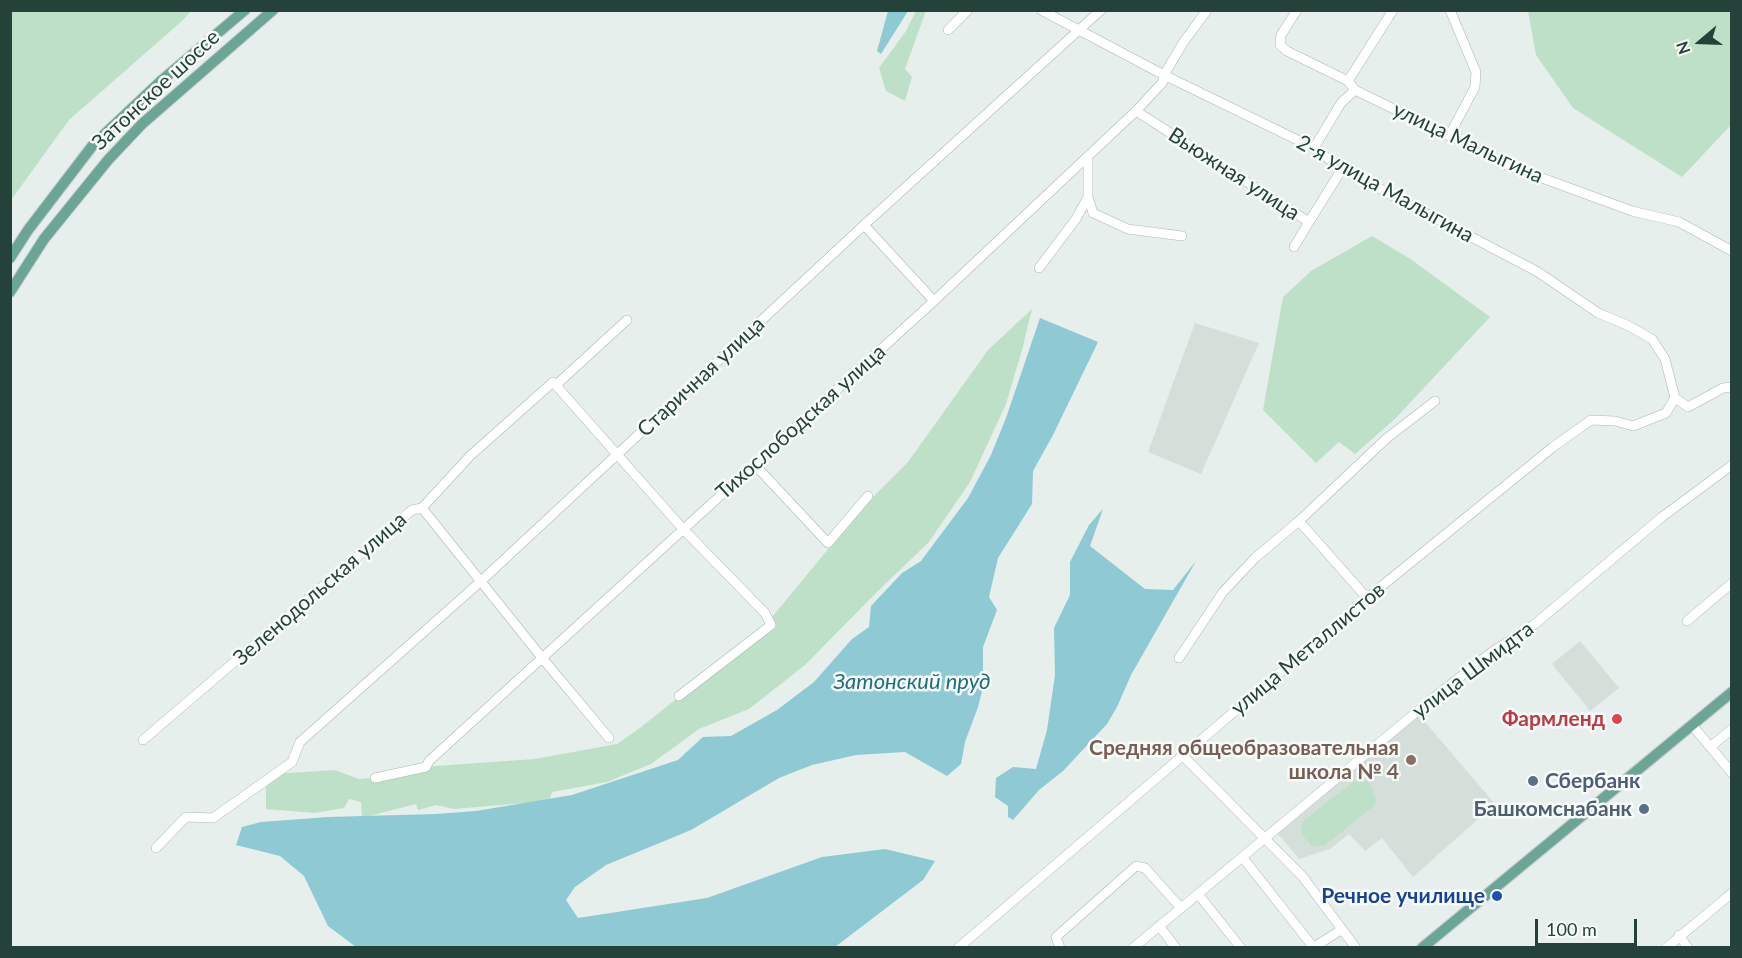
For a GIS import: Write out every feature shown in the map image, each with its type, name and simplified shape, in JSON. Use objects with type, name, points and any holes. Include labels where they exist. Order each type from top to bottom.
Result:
[{"type":"main road","name":"Затонское шоссе","points":[[10,258],[28,230],[93,146],[162,80],[245,10]]},
{"type":"main road","name":"Затонское шоссе","points":[[10,292],[44,239],[108,160],[142,124],[273,10]]},
{"type":"main road","points":[[1422,948],[1731,692]]},
{"type":"street","points":[[948,30],[968,10]]},
{"type":"street","name":"2-я улица Малыгина","points":[[1041,10],[1164,75],[1314,148],[1342,169],[1538,272],[1598,313],[1653,339],[1665,360],[1675,398]]},
{"type":"street","name":"Старичная улица","points":[[156,848],[186,817],[213,818],[292,762],[300,742],[480,582],[864,225],[1101,10]]},
{"type":"street","name":"Тихослободская улица","points":[[375,778],[426,767],[429,761],[543,660],[683,528],[934,301],[1136,111],[1163,82],[1164,75],[1183,43],[1207,10]]},
{"type":"street","name":"улица Малыгина","points":[[1297,10],[1281,35],[1280,45],[1287,51],[1348,81],[1355,90],[1449,136],[1458,138],[1504,164],[1632,211],[1679,222],[1731,251]]},
{"type":"street","points":[[1348,81],[1393,10]]},
{"type":"street","points":[[1449,136],[1475,87],[1476,72],[1450,10]]},
{"type":"street","points":[[1314,148],[1341,103],[1355,90]]},
{"type":"street","name":"Вьюжная улица","points":[[1136,111],[1309,222],[1342,169]]},
{"type":"street","points":[[1088,158],[1088,197],[1093,213],[1128,229],[1182,236]]},
{"type":"street","points":[[1039,268],[1076,219],[1088,197]]},
{"type":"street","points":[[1294,247],[1309,222]]},
{"type":"street","points":[[864,225],[934,301]]},
{"type":"street","points":[[627,320],[555,383],[683,528],[765,613],[771,625],[679,696]]},
{"type":"street","name":"Зеленодольская улица","points":[[143,740],[417,509],[470,456],[555,383]]},
{"type":"street","points":[[1675,398],[1688,407],[1724,388],[1731,387]]},
{"type":"street","name":"улица Металлистов","points":[[958,948],[1367,598],[1553,447],[1591,420],[1633,426],[1666,412],[1675,398]]},
{"type":"street","points":[[1179,658],[1223,592],[1255,558],[1299,521],[1387,438],[1436,401]]},
{"type":"street","points":[[755,465],[828,543],[868,496]]},
{"type":"street","name":"улица Шмидта","points":[[1133,948],[1432,699],[1492,652],[1535,624],[1662,517],[1731,465]]},
{"type":"street","points":[[417,509],[609,738]]},
{"type":"street","points":[[1299,521],[1367,598]]},
{"type":"street","points":[[1687,621],[1731,583]]},
{"type":"street","points":[[1692,725],[1731,774]]},
{"type":"street","points":[[1710,747],[1731,729]]},
{"type":"street","points":[[1182,755],[1303,877],[1356,948]]},
{"type":"street","points":[[1243,858],[1314,947],[1341,930]]},
{"type":"street","points":[[1060,948],[1056,937],[1136,866],[1144,868],[1181,908]]},
{"type":"street","points":[[1666,948],[1731,893]]},
{"type":"street","points":[[1198,894],[1241,948]]},
{"type":"street","points":[[1159,926],[1176,948]]},
{"type":"street","points":[[1679,935],[1688,948]]},
{"type":"shaded area","points":[[1195,323],[1259,343],[1201,474],[1148,452]]},
{"type":"shaded area","points":[[1580,641],[1619,688],[1590,711],[1552,664]]},
{"type":"shaded area","name":"Средняя общеобразовательная школа № 4","points":[[1419,715],[1495,804],[1413,877],[1382,838],[1365,851],[1349,834],[1330,849],[1299,859],[1278,834]]},
{"type":"green space","points":[[11,10],[191,11],[69,120],[11,200]]},
{"type":"green space","points":[[916,11],[926,11],[905,69],[912,77],[905,101],[886,91],[879,68],[906,31]]},
{"type":"green space","points":[[1528,11],[1731,11],[1731,125],[1682,177],[1573,108],[1536,55]]},
{"type":"green space","points":[[1372,236],[1409,258],[1490,317],[1395,419],[1355,454],[1339,442],[1316,463],[1263,410],[1283,297],[1311,271]]},
{"type":"green space","points":[[1032,309],[1006,404],[970,482],[929,542],[805,665],[749,709],[699,729],[651,764],[607,782],[552,792],[549,801],[454,809],[436,805],[418,810],[416,804],[362,818],[361,802],[349,799],[344,808],[315,813],[266,809],[266,787],[273,774],[335,770],[359,779],[409,775],[421,767],[535,759],[617,744],[759,633],[861,509],[908,462],[988,350]]},
{"type":"green space","points":[[1357,779],[1367,781],[1371,785],[1376,800],[1375,805],[1324,846],[1312,846],[1302,835],[1303,821]]},
{"type":"water","points":[[888,11],[908,11],[881,54],[877,51]]},
{"type":"water","name":"Затонский пруд","points":[[1040,318],[1098,342],[1033,471],[1032,504],[998,558],[989,597],[997,610],[983,647],[983,687],[965,742],[961,764],[947,776],[905,752],[856,755],[812,765],[779,778],[691,830],[606,865],[575,887],[566,900],[578,918],[707,898],[822,857],[885,849],[935,861],[923,880],[835,947],[356,947],[328,926],[304,876],[280,856],[236,845],[242,827],[261,822],[476,811],[572,795],[678,760],[703,737],[731,736],[777,710],[814,682],[852,639],[869,627],[871,606],[902,573],[921,561],[968,498],[991,455],[1006,418]]},
{"type":"water","name":"Затонский пруд","points":[[1103,509],[1090,546],[1145,589],[1173,590],[1196,561],[1131,675],[1107,724],[1063,771],[1039,790],[1013,820],[1008,817],[1008,806],[995,797],[996,778],[1013,767],[1036,769],[1047,730],[1055,675],[1054,628],[1070,595],[1070,562],[1089,525]]},
{"type":"place","name":"Фармленд","points":[[1617,719]]},
{"type":"place","name":"Средняя общеобразовательная школа № 4","points":[[1411,760]]},
{"type":"place","name":"Сбербанк","points":[[1533,781]]},
{"type":"place","name":"Башкомснабанк","points":[[1644,809]]},
{"type":"place","name":"Речное училище","points":[[1497,896]]}]
